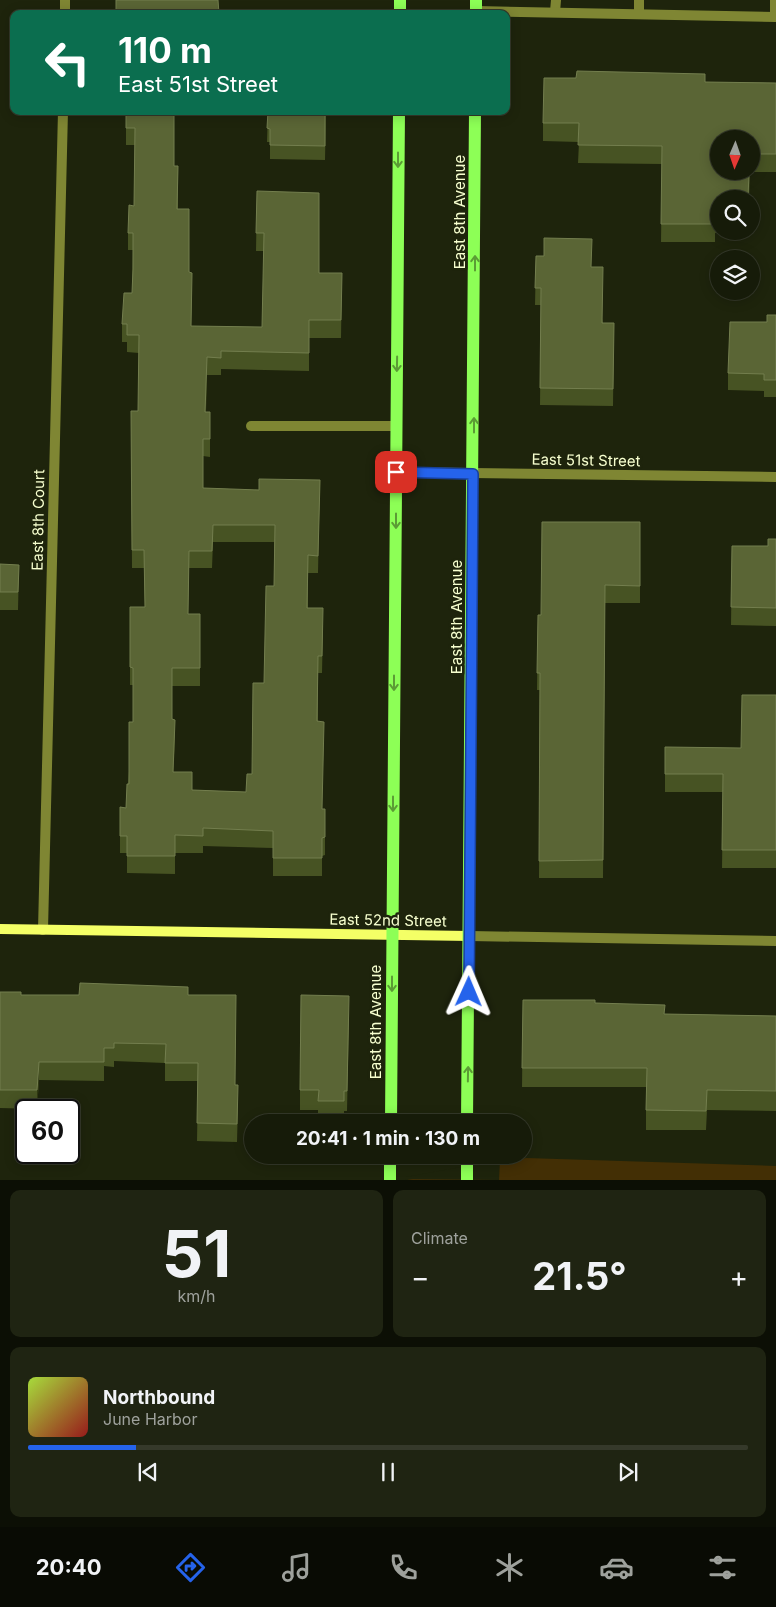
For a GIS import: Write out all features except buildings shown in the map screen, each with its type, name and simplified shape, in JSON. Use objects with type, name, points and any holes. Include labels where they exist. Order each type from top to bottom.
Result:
[{"type":"main road","name":"East 8th Avenue","points":[[391,1114],[399,115]]},
{"type":"main road","name":"East 8th Avenue","points":[[467,1114],[475,115]]},
{"type":"main road","points":[[390,1164],[390,1180]]},
{"type":"main road","points":[[467,1164],[467,1180]]},
{"type":"street","points":[[555,12],[556,0]]},
{"type":"street","points":[[639,0],[639,14]]},
{"type":"street","points":[[476,8],[555,12],[775,16],[775,0]]},
{"type":"street","name":"East 8th Court","points":[[43,930],[63,115]]},
{"type":"street","points":[[251,426],[396,426]]},
{"type":"street","name":"East 51st Street","points":[[396,472],[776,477]]},
{"type":"street","name":"East 52nd Street","points":[[0,929],[776,941]]},
{"type":"shaded area","points":[[532,1158],[776,1166],[776,1180],[407,1180],[494,1164],[532,1164]]},
{"type":"pier","points":[[478,1164],[500,1164],[499,1180],[404,1179],[406,1177]]},
{"type":"route","points":[[396,472],[473,474],[469,992]]}]
